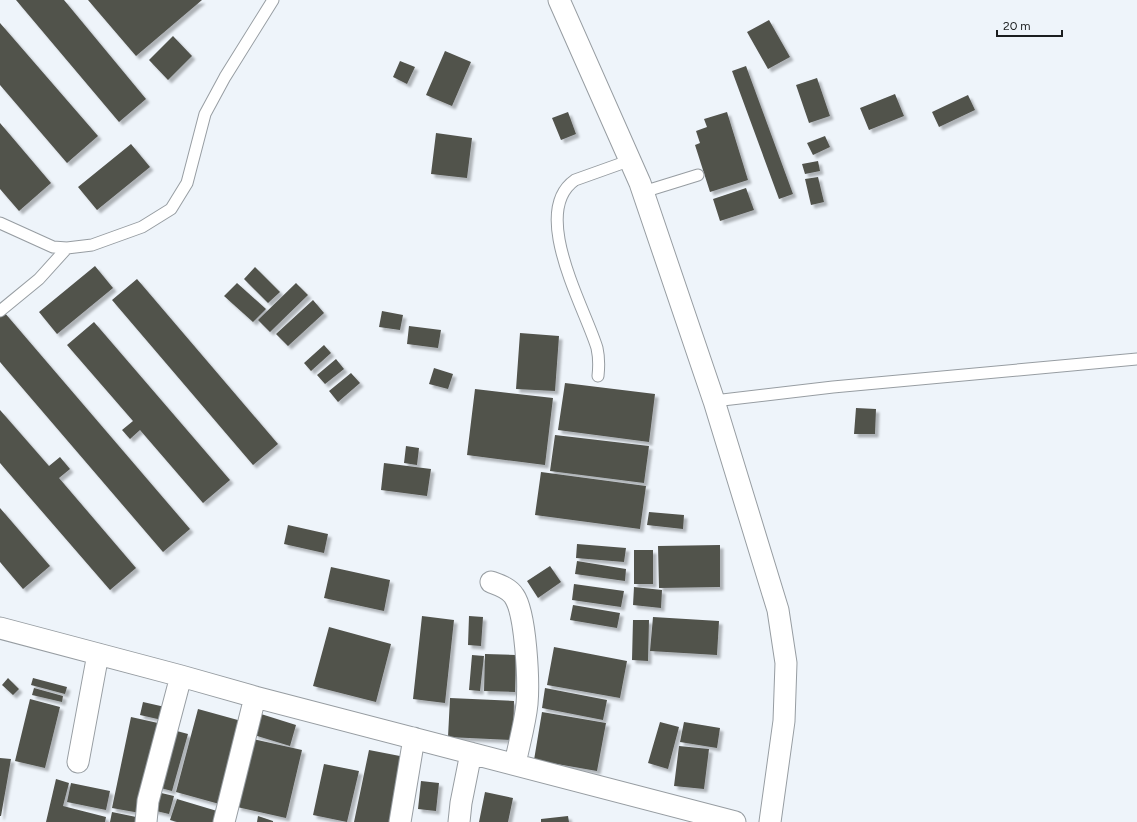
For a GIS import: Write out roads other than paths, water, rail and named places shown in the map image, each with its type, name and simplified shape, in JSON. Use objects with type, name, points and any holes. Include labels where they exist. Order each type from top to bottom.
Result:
[{"type":"street","points":[[559,0],[569,26],[631,160],[643,192],[714,401],[778,610],[786,664],[784,721],[770,822]]},
{"type":"street","points":[[491,582],[510,591],[514,596],[520,608],[524,630],[527,703],[515,764]]},
{"type":"street","points":[[0,628],[255,697],[728,821]]},
{"type":"street","points":[[78,762],[98,654]]},
{"type":"street","points":[[146,822],[148,801],[181,676]]},
{"type":"street","points":[[224,822],[255,697]]},
{"type":"street","points":[[400,822],[414,738]]},
{"type":"street","points":[[459,822],[461,803],[471,753]]},
{"type":"lane","points":[[0,223],[53,246],[66,248],[92,245],[142,227],[170,209],[187,183],[205,114],[225,77],[273,0]]},
{"type":"lane","points":[[598,376],[597,347],[580,306],[560,245],[557,214],[558,203],[566,186],[575,180],[631,160]]},
{"type":"lane","points":[[643,192],[698,175]]},
{"type":"lane","points":[[0,311],[39,279],[66,248]]},
{"type":"lane","points":[[714,401],[833,387],[1137,359]]}]
